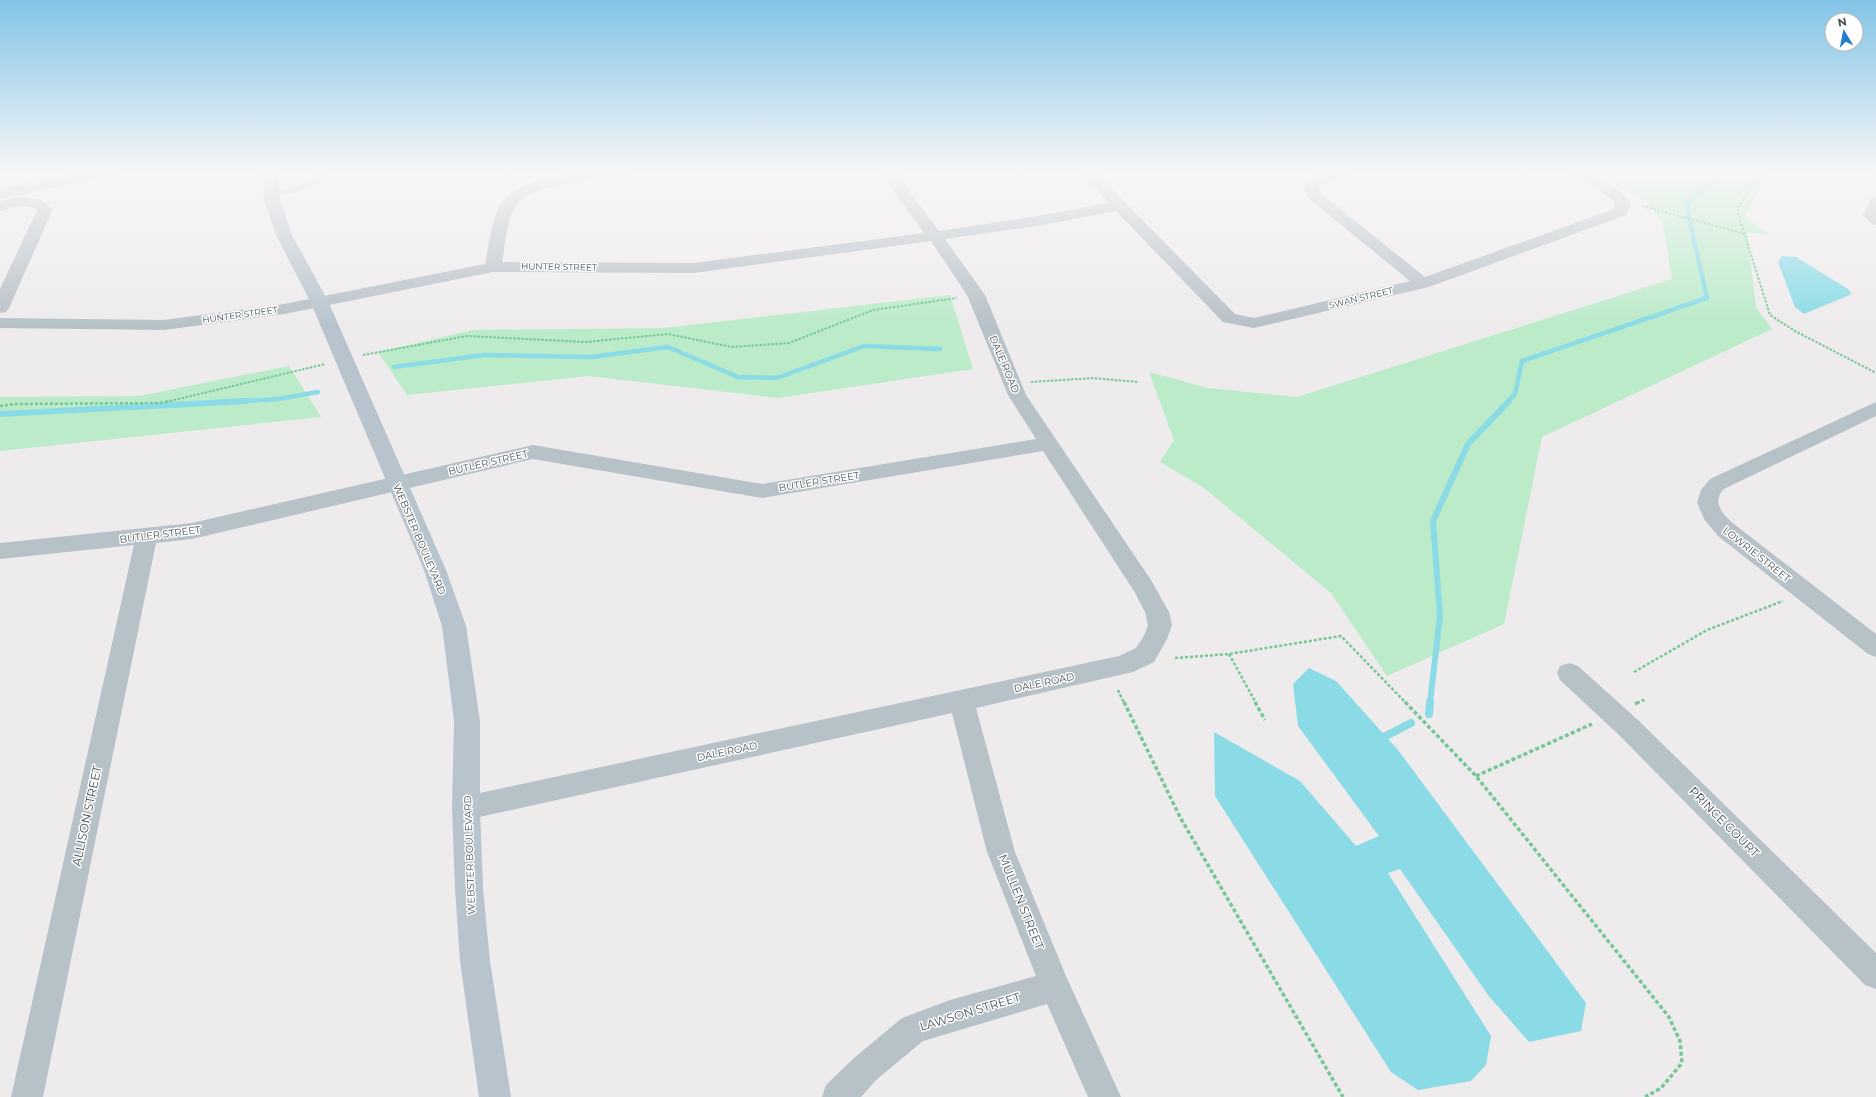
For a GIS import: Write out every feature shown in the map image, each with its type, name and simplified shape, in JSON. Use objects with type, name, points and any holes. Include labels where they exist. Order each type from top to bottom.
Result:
[{"type":"street","points":[[0,308],[39,222]]},
{"type":"street","name":"WEBSTER BOULEVARD","points":[[281,222],[285,237],[319,301],[435,570],[454,626],[467,721],[466,808],[469,889],[475,961],[494,1097]]},
{"type":"street","points":[[493,267],[504,222]]},
{"type":"street","name":"DALE ROAD","points":[[466,808],[1124,665],[1145,655],[1155,639],[1160,625],[1157,612],[1143,586],[1017,395],[976,295],[924,222]]},
{"type":"street","name":"HUNTER STREET","points":[[0,323],[164,324],[284,309],[493,267],[694,268],[1029,222]]},
{"type":"street","name":"SWAN STREET","points":[[1135,222],[1230,318],[1241,322],[1254,323],[1423,283],[1593,222]]},
{"type":"street","points":[[1347,222],[1423,283]]},
{"type":"street","name":"LOWRIE STREET","points":[[1876,408],[1718,484],[1709,492],[1707,504],[1713,517],[1719,524],[1876,647]]},
{"type":"street","name":"BUTLER STREET","points":[[0,551],[192,531],[533,452],[762,491],[1049,443]]},
{"type":"street","name":"ALLISON STREET","points":[[27,1097],[147,535]]},
{"type":"street","name":"PRINCE COURT","points":[[1569,673],[1614,714],[1876,974]]},
{"type":"street","name":"MULLEN STREET","points":[[961,700],[1001,852],[1055,986],[1105,1097]]},
{"type":"street","name":"LAWSON STREET","points":[[838,1097],[865,1069],[913,1029],[950,1016],[1055,986]]},
{"type":"path","points":[[1704,222],[1745,234]]},
{"type":"path","points":[[1741,222],[1770,315],[1795,331],[1876,373]]},
{"type":"path","points":[[0,406],[17,404],[159,403],[200,395],[344,359],[467,336],[586,342],[668,334],[732,347],[789,344],[873,310],[976,295]]},
{"type":"path","points":[[1013,383],[1093,378],[1138,382]]},
{"type":"path","points":[[1634,672],[1707,630],[1806,592]]},
{"type":"path","points":[[1175,658],[1229,654],[1341,636],[1476,776],[1669,1017],[1680,1041],[1682,1062],[1661,1088],[1645,1097]]},
{"type":"path","points":[[1229,654],[1265,720]]},
{"type":"path","points":[[1118,690],[1180,817],[1343,1097]]},
{"type":"path","points":[[1476,776],[1646,699]]},
{"type":"green space","points":[[1752,222],[1770,235],[1747,232],[1756,307],[1772,329],[1542,437],[1504,624],[1387,676],[1331,593],[1204,488],[1160,462],[1174,440],[1149,372],[1208,388],[1297,397],[1672,279],[1663,223]]},
{"type":"green space","points":[[950,295],[973,369],[778,398],[589,376],[407,395],[378,352],[473,330],[664,328]]},
{"type":"green space","points":[[289,366],[321,417],[0,451],[0,397],[139,396]]},
{"type":"water","points":[[1782,256],[1796,257],[1848,289],[1852,294],[1804,314],[1795,307],[1778,262]]},
{"type":"water","points":[[1309,668],[1336,681],[1398,750],[1586,1003],[1581,1031],[1529,1042],[1488,995],[1400,869],[1388,873],[1491,1036],[1486,1065],[1471,1081],[1418,1090],[1391,1072],[1215,796],[1214,732],[1300,781],[1356,846],[1379,836],[1298,726],[1293,684]]},
{"type":"waterway","points":[[1508,402],[1515,394],[1522,361],[1707,298],[1690,222]]},
{"type":"waterway","points":[[394,367],[484,355],[591,357],[668,347],[738,377],[777,378],[864,346],[940,349]]},
{"type":"waterway","points":[[227,402],[278,399],[318,392]]},
{"type":"waterway","points":[[0,414],[246,401]]},
{"type":"waterway","points":[[1430,703],[1440,616],[1433,521],[1468,444],[1509,401]]},
{"type":"waterway","points":[[1429,714],[1430,702]]},
{"type":"waterway","points":[[1378,740],[1411,723]]}]
